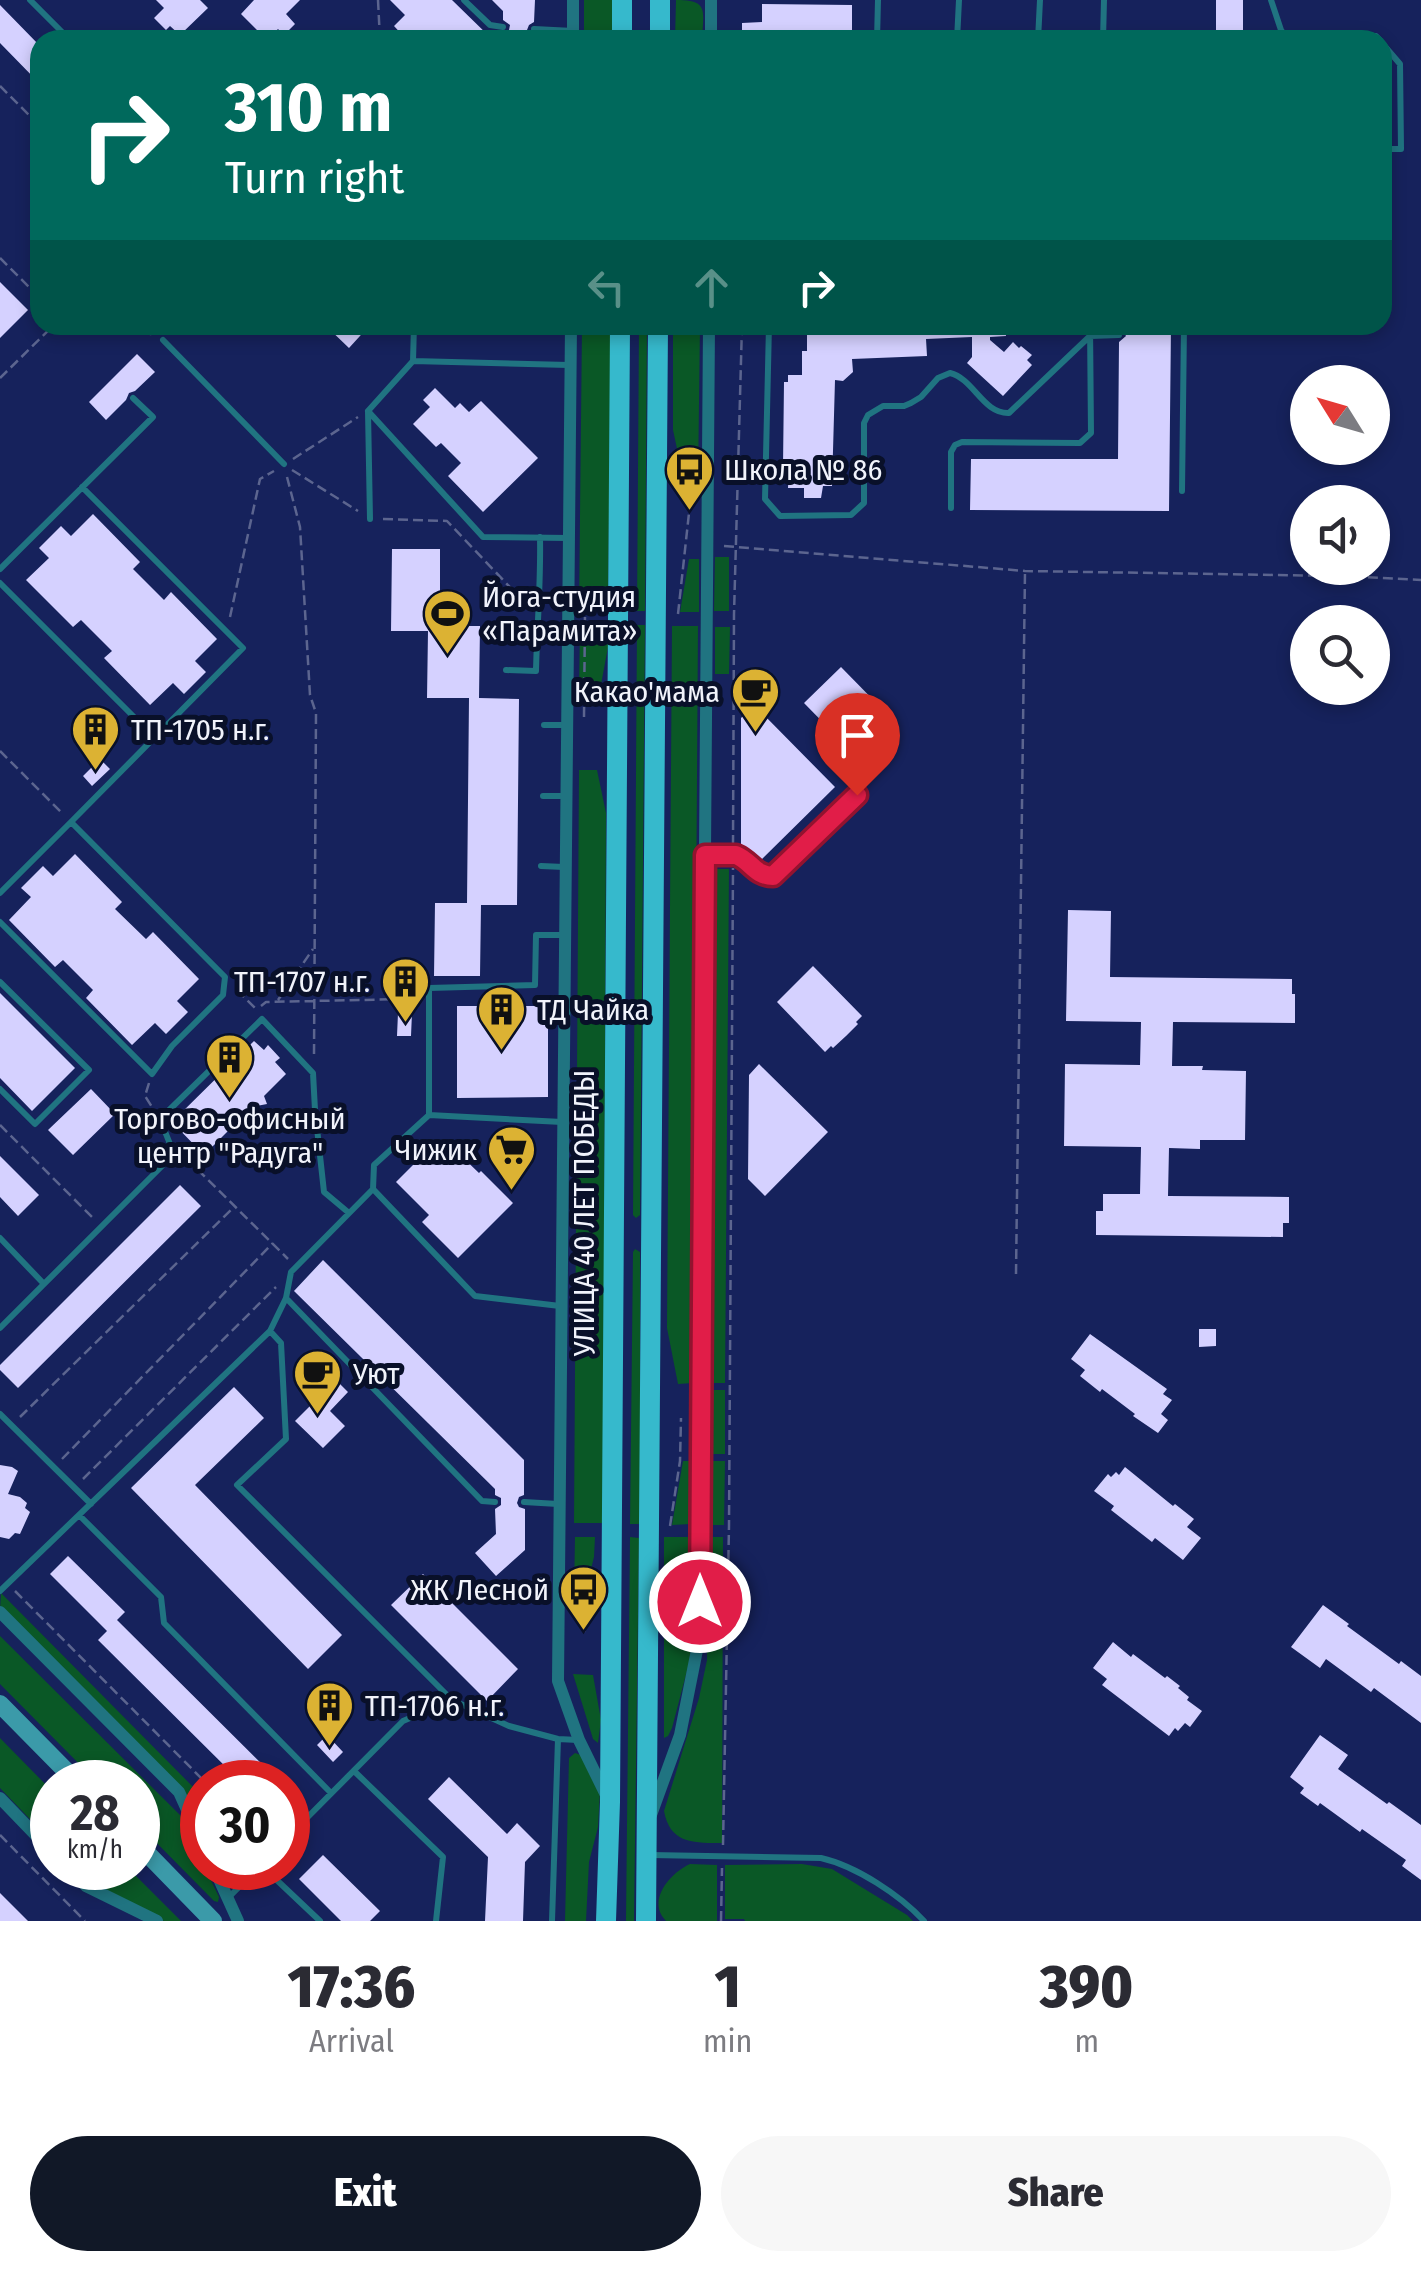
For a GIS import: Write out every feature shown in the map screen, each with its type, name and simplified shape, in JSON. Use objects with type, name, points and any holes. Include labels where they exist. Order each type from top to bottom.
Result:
[{"type":"main road","points":[[622,0],[622,30]]},
{"type":"main road","points":[[660,0],[660,30]]},
{"type":"main road","name":"УЛИЦА 40 ЛЕТ ПОБЕДЫ","points":[[606,1921],[620,335]]},
{"type":"main road","points":[[649,1919],[658,335]]},
{"type":"main road","points":[[614,1228],[651,1229]]},
{"type":"main road","points":[[0,1704],[55,1760]]},
{"type":"main road","points":[[160,1866],[214,1921]]},
{"type":"street","points":[[573,0],[573,30]]},
{"type":"street","points":[[711,0],[711,30]]},
{"type":"street","points":[[570,335],[558,1681],[579,1740],[610,1802]]},
{"type":"street","points":[[647,1826],[680,1735],[699,1640],[709,335]]},
{"type":"street","points":[[0,1612],[180,1794]]},
{"type":"street","points":[[0,1798],[30,1829]]},
{"type":"street","points":[[94,1890],[157,1921]]},
{"type":"street","points":[[224,1890],[238,1921]]},
{"type":"lane","points":[[464,0],[490,26],[503,27]]},
{"type":"lane","points":[[877,30],[878,0]]},
{"type":"lane","points":[[958,0],[958,30]]},
{"type":"lane","points":[[1038,30],[1040,0]]},
{"type":"lane","points":[[1103,30],[1104,0]]},
{"type":"lane","points":[[1271,0],[1281,30]]},
{"type":"lane","points":[[35,2],[61,30]]},
{"type":"lane","points":[[534,29],[540,30]]},
{"type":"lane","points":[[1392,55],[1400,64],[1400,149],[1392,149]]},
{"type":"lane","points":[[370,519],[368,411],[413,361],[414,335]]},
{"type":"lane","points":[[769,335],[766,499],[780,516],[851,515],[864,502],[864,423],[875,409],[912,403],[938,378],[950,373],[961,378],[996,412],[1010,413],[1090,336],[1119,335]]},
{"type":"lane","points":[[1170,335],[1184,335],[1182,491]]},
{"type":"lane","points":[[951,508],[955,445],[1086,440],[1091,433],[1090,336]]},
{"type":"lane","points":[[163,340],[284,464]]},
{"type":"lane","points":[[413,361],[570,365]]},
{"type":"lane","points":[[0,569],[152,418],[133,398]]},
{"type":"lane","points":[[368,411],[483,537],[568,538]]},
{"type":"lane","points":[[0,893],[243,648],[82,488]]},
{"type":"lane","points":[[506,670],[536,671],[540,538]]},
{"type":"lane","points":[[0,583],[154,738]]},
{"type":"lane","points":[[544,725],[567,725]]},
{"type":"lane","points":[[705,855],[741,857],[756,872],[773,876],[857,795]]},
{"type":"lane","points":[[543,796],[566,796]]},
{"type":"lane","points":[[0,922],[152,1074],[172,1046],[223,995],[224,977],[71,822]]},
{"type":"lane","points":[[540,866],[566,867]]},
{"type":"lane","points":[[403,976],[413,988],[535,985],[536,934],[565,935]]},
{"type":"lane","points":[[0,982],[89,1070],[35,1124],[0,1089]]},
{"type":"lane","points":[[429,988],[429,1116]]},
{"type":"lane","points":[[0,1328],[174,1154],[160,1119],[262,1019],[314,1073],[314,1110],[324,1192],[349,1213]]},
{"type":"lane","points":[[0,1591],[270,1331],[294,1270],[373,1189],[374,1165],[429,1116],[562,1122]]},
{"type":"lane","points":[[373,1189],[475,1296],[562,1306]]},
{"type":"lane","points":[[0,1238],[44,1284]]},
{"type":"lane","points":[[286,1298],[482,1501],[495,1502]]},
{"type":"lane","points":[[270,1331],[281,1342],[286,1440],[237,1486],[452,1700],[509,1726],[558,1739],[579,1740]]},
{"type":"lane","points":[[0,1414],[90,1504]]},
{"type":"lane","points":[[524,1502],[560,1504]]},
{"type":"lane","points":[[79,1515],[161,1597],[164,1623],[332,1793]]},
{"type":"lane","points":[[310,1815],[403,1721],[452,1700]]},
{"type":"lane","points":[[552,1921],[558,1739]]},
{"type":"lane","points":[[354,1771],[443,1857],[436,1921]]},
{"type":"lane","points":[[647,1855],[821,1858],[838,1862],[912,1908],[924,1921]]},
{"type":"lane","points":[[228,1898],[237,1890]]},
{"type":"lane","points":[[285,1890],[320,1921]]},
{"type":"path","points":[[378,0],[380,30]]},
{"type":"path","points":[[0,86],[30,116]]},
{"type":"path","points":[[0,258],[30,288]]},
{"type":"path","points":[[0,378],[44,335]]},
{"type":"path","points":[[722,1921],[736,546],[742,335]]},
{"type":"path","points":[[227,633],[260,479],[368,411]]},
{"type":"path","points":[[284,464],[370,519],[448,521],[537,614]]},
{"type":"path","points":[[284,464],[300,528],[310,695],[316,714],[314,1073]]},
{"type":"path","points":[[678,614],[689,513]]},
{"type":"path","points":[[708,546],[1024,571],[1421,580]]},
{"type":"path","points":[[1016,1274],[1024,571]]},
{"type":"path","points":[[584,614],[584,717]]},
{"type":"path","points":[[0,750],[71,822]]},
{"type":"path","points":[[277,1002],[314,947]]},
{"type":"path","points":[[224,977],[257,1010],[266,1002],[397,999]]},
{"type":"path","points":[[152,1074],[145,1096],[160,1119]]},
{"type":"path","points":[[0,1125],[102,1227]]},
{"type":"path","points":[[74,1488],[294,1270],[273,1243],[183,1156]]},
{"type":"path","points":[[12,1425],[235,1206]]},
{"type":"path","points":[[54,1467],[273,1243]]},
{"type":"path","points":[[670,1526],[680,1461],[681,1418]]},
{"type":"path","points":[[8,1584],[182,1760]]},
{"type":"path","points":[[0,1835],[85,1921]]},
{"type":"green space","points":[[584,0],[614,0],[613,30],[584,30]]},
{"type":"green space","points":[[676,0],[699,5],[702,30],[675,30]]},
{"type":"green space","points":[[582,335],[611,335],[608,611],[579,611]]},
{"type":"green space","points":[[639,335],[647,335],[645,611],[637,611]]},
{"type":"green space","points":[[673,335],[700,335],[698,482],[684,481],[673,430]]},
{"type":"green space","points":[[715,557],[729,557],[729,611],[714,611]]},
{"type":"green space","points":[[689,559],[699,559],[699,612],[680,612]]},
{"type":"green space","points":[[608,625],[600,690],[579,690],[580,626]]},
{"type":"green space","points":[[637,625],[645,625],[640,1215],[636,1218],[633,1215]]},
{"type":"green space","points":[[672,626],[698,626],[693,1383],[678,1384],[667,1328]]},
{"type":"green space","points":[[715,627],[730,627],[729,674],[715,674]]},
{"type":"green space","points":[[579,770],[597,770],[606,813],[603,1523],[574,1523]]},
{"type":"green space","points":[[715,869],[729,869],[725,1383],[711,1383]]},
{"type":"green space","points":[[633,1252],[640,1252],[640,1524],[630,1524]]},
{"type":"green space","points":[[710,1390],[725,1390],[725,1454],[711,1454]]},
{"type":"green space","points":[[683,1461],[693,1461],[691,1524],[672,1525]]},
{"type":"green space","points":[[710,1461],[725,1461],[724,1525],[710,1525]]},
{"type":"green space","points":[[575,1537],[595,1537],[585,1593],[574,1593]]},
{"type":"green space","points":[[630,1537],[639,1538],[634,1921],[626,1921]]},
{"type":"green space","points":[[664,1537],[693,1537],[689,1663],[672,1728],[664,1738]]},
{"type":"green space","points":[[709,1537],[723,1537],[722,1843],[693,1842],[678,1836],[664,1811],[707,1660]]},
{"type":"green space","points":[[1,1593],[180,1774],[180,1790],[160,1770],[160,1760],[150,1760],[0,1610]]},
{"type":"green space","points":[[0,1636],[125,1760],[75,1760],[0,1684]]},
{"type":"green space","points":[[573,1674],[593,1675],[601,1720],[598,1743],[593,1739]]},
{"type":"green space","points":[[0,1738],[30,1769],[30,1819],[0,1788]]},
{"type":"green space","points":[[575,1753],[581,1755],[600,1791],[598,1827],[589,1862],[586,1921],[565,1921],[569,1758]]},
{"type":"green space","points":[[160,1795],[180,1815],[180,1867],[160,1846]]},
{"type":"green space","points":[[690,1864],[717,1865],[717,1921],[666,1921],[660,1913],[663,1888]]},
{"type":"green space","points":[[802,1864],[832,1869],[913,1921],[725,1919],[725,1865]]},
{"type":"green space","points":[[105,1890],[150,1890],[181,1921],[164,1921]]},
{"type":"green space","points":[[203,1890],[216,1890],[219,1897],[218,1902]]},
{"type":"building","points":[[156,0],[200,0],[208,8],[185,30],[170,26],[166,30],[154,18],[164,8]]},
{"type":"building","points":[[254,0],[300,0],[286,14],[295,24],[289,30],[257,30],[241,14]]},
{"type":"building","points":[[390,0],[452,0],[483,30],[398,30],[394,26],[405,15]]},
{"type":"building","points":[[492,0],[535,0],[534,22],[527,30],[509,30],[503,11]]},
{"type":"building","points":[[1216,0],[1243,0],[1243,30],[1216,30]]},
{"type":"building","points":[[762,4],[852,5],[852,30],[742,30],[742,23],[762,22]]},
{"type":"building","points":[[0,5],[30,36],[30,74],[0,43]]},
{"type":"building","points":[[0,282],[28,310],[0,338]]},
{"type":"building","points":[[335,335],[361,335],[349,348]]},
{"type":"building","points":[[807,335],[1006,335],[990,340],[1004,352],[1013,342],[1021,346],[1032,355],[1027,360],[1032,365],[1003,396],[967,363],[972,357],[972,337],[926,339],[927,356],[852,359],[853,372],[843,381],[835,380],[832,486],[823,486],[821,498],[804,498],[804,488],[788,488],[789,466],[783,466],[784,382],[788,382],[788,375],[802,375],[802,351],[807,351]]},
{"type":"building","points":[[1171,335],[1169,511],[970,510],[971,459],[1118,459],[1119,342],[1126,336]]},
{"type":"building","points":[[137,354],[155,372],[129,393],[106,420],[89,402]]},
{"type":"building","points":[[435,388],[455,408],[460,403],[469,412],[481,401],[538,458],[483,512],[448,476],[461,463],[441,443],[436,447],[413,424],[430,407],[423,400]]},
{"type":"building","points":[[93,514],[140,562],[133,569],[164,600],[171,592],[217,639],[195,661],[206,672],[184,694],[173,683],[150,705],[104,658],[112,651],[81,620],[73,627],[26,580],[49,558],[39,548],[61,526],[71,536]]},
{"type":"building","points":[[392,549],[440,549],[440,626],[480,626],[479,698],[519,699],[517,905],[481,905],[480,976],[434,976],[435,903],[467,903],[469,698],[427,698],[428,631],[391,631]]},
{"type":"building","points":[[841,667],[890,717],[853,753],[804,703]]},
{"type":"building","points":[[754,705],[835,787],[758,863],[741,850],[741,718]]},
{"type":"building","name":"ТП-1705 н.г.","points":[[100,759],[110,769],[92,786],[83,776]]},
{"type":"building","points":[[75,854],[122,902],[115,909],[146,939],[153,932],[199,979],[177,1001],[188,1012],[166,1034],[155,1023],[132,1045],[86,998],[93,990],[63,960],[55,967],[9,920],[31,897],[21,888],[43,866],[53,876]]},
{"type":"building","points":[[1068,910],[1111,911],[1110,977],[1292,979],[1295,1023],[1173,1022],[1172,1066],[1246,1071],[1245,1140],[1200,1140],[1200,1149],[1169,1148],[1168,1196],[1289,1197],[1289,1223],[1283,1223],[1283,1237],[1096,1235],[1096,1211],[1103,1211],[1103,1194],[1140,1194],[1141,1147],[1064,1146],[1065,1064],[1140,1065],[1141,1022],[1066,1021]]},
{"type":"building","points":[[813,966],[862,1016],[846,1036],[825,1052],[777,1002]]},
{"type":"building","points":[[0,993],[75,1068],[32,1111],[0,1078]]},
{"type":"building","name":"ТД Чайка","points":[[457,1006],[548,1006],[548,1097],[457,1098]]},
{"type":"building","name":"ТП-1707 н.г.","points":[[398,1013],[412,1013],[411,1036],[397,1036]]},
{"type":"building","name":"Торгово-офисный центр \"Радуга\"","points":[[254,1041],[264,1050],[268,1045],[280,1058],[275,1062],[286,1074],[264,1096],[267,1104],[252,1107],[204,1155],[172,1122]]},
{"type":"building","points":[[759,1064],[828,1132],[765,1196],[748,1179],[749,1075]]},
{"type":"building","points":[[91,1089],[115,1114],[73,1155],[48,1130]]},
{"type":"building","points":[[421,1147],[440,1165],[455,1150],[513,1203],[458,1258],[422,1222],[429,1215],[396,1182],[414,1164],[409,1159]]},
{"type":"building","points":[[0,1156],[39,1195],[18,1216],[0,1197]]},
{"type":"building","points":[[180,1185],[201,1206],[18,1388],[0,1370],[0,1365]]},
{"type":"building","points":[[323,1260],[524,1460],[524,1495],[517,1503],[525,1509],[525,1550],[496,1576],[475,1553],[496,1534],[495,1509],[501,1505],[501,1498],[294,1291]]},
{"type":"building","points":[[1199,1329],[1216,1329],[1216,1346],[1199,1347]]},
{"type":"building","points":[[1090,1334],[1167,1389],[1163,1394],[1172,1400],[1161,1414],[1168,1420],[1158,1433],[1080,1376],[1085,1370],[1071,1359]]},
{"type":"building","name":"Уют","points":[[336,1380],[348,1392],[330,1411],[345,1426],[323,1448],[295,1421]]},
{"type":"building","points":[[234,1387],[264,1418],[195,1485],[342,1635],[308,1669],[131,1488]]},
{"type":"building","points":[[0,1465],[18,1471],[8,1494],[20,1497],[30,1512],[20,1534],[9,1539],[0,1537]]},
{"type":"building","points":[[1125,1467],[1194,1519],[1187,1527],[1201,1538],[1183,1560],[1155,1538],[1152,1542],[1111,1510],[1114,1506],[1094,1491],[1108,1474],[1119,1475]]},
{"type":"building","points":[[68,1556],[125,1612],[117,1620],[258,1760],[219,1760],[98,1640],[107,1631],[50,1574]]},
{"type":"building","points":[[423,1574],[518,1669],[487,1701],[391,1605]]},
{"type":"building","points":[[1323,1605],[1399,1664],[1401,1661],[1421,1676],[1421,1723],[1326,1659],[1320,1668],[1291,1647]]},
{"type":"building","points":[[1113,1642],[1180,1686],[1189,1697],[1187,1700],[1202,1711],[1190,1727],[1185,1723],[1169,1736],[1102,1685],[1107,1679],[1093,1668]]},
{"type":"building","name":"ТП-1706 н.г.","points":[[327,1735],[343,1752],[333,1762],[317,1745]]},
{"type":"building","points":[[1320,1735],[1348,1755],[1338,1769],[1421,1825],[1421,1880],[1402,1866],[1406,1860],[1300,1793],[1304,1788],[1290,1777]]},
{"type":"building","points":[[449,1777],[507,1834],[517,1823],[540,1846],[525,1862],[523,1921],[485,1921],[488,1857],[428,1799]]},
{"type":"building","points":[[323,1855],[380,1911],[370,1921],[341,1921],[310,1890],[310,1868]]},
{"type":"building","points":[[0,1893],[28,1921],[0,1921]]},
{"type":"place","name":"Школа № 86","points":[[689,512]]},
{"type":"place","name":"Йога-студия «Парамита»","points":[[447,656]]},
{"type":"place","name":"Какао'мама","points":[[755,734]]},
{"type":"place","name":"ТП-1705 н.г.","points":[[96,772]]},
{"type":"place","name":"ТП-1707 н.г.","points":[[405,1024]]},
{"type":"place","name":"ТД Чайка","points":[[502,1052]]},
{"type":"place","name":"Торгово-офисный центр \"Радуга\"","points":[[230,1100]]},
{"type":"place","name":"Чижик","points":[[512,1192]]},
{"type":"place","name":"Уют","points":[[318,1416]]},
{"type":"place","name":"ЖК Лесной","points":[[584,1632]]},
{"type":"place","name":"ТП-1706 н.г.","points":[[330,1748]]},
{"type":"route","points":[[700,1602],[705,855],[736,855],[756,872],[773,876],[857,795]]}]
